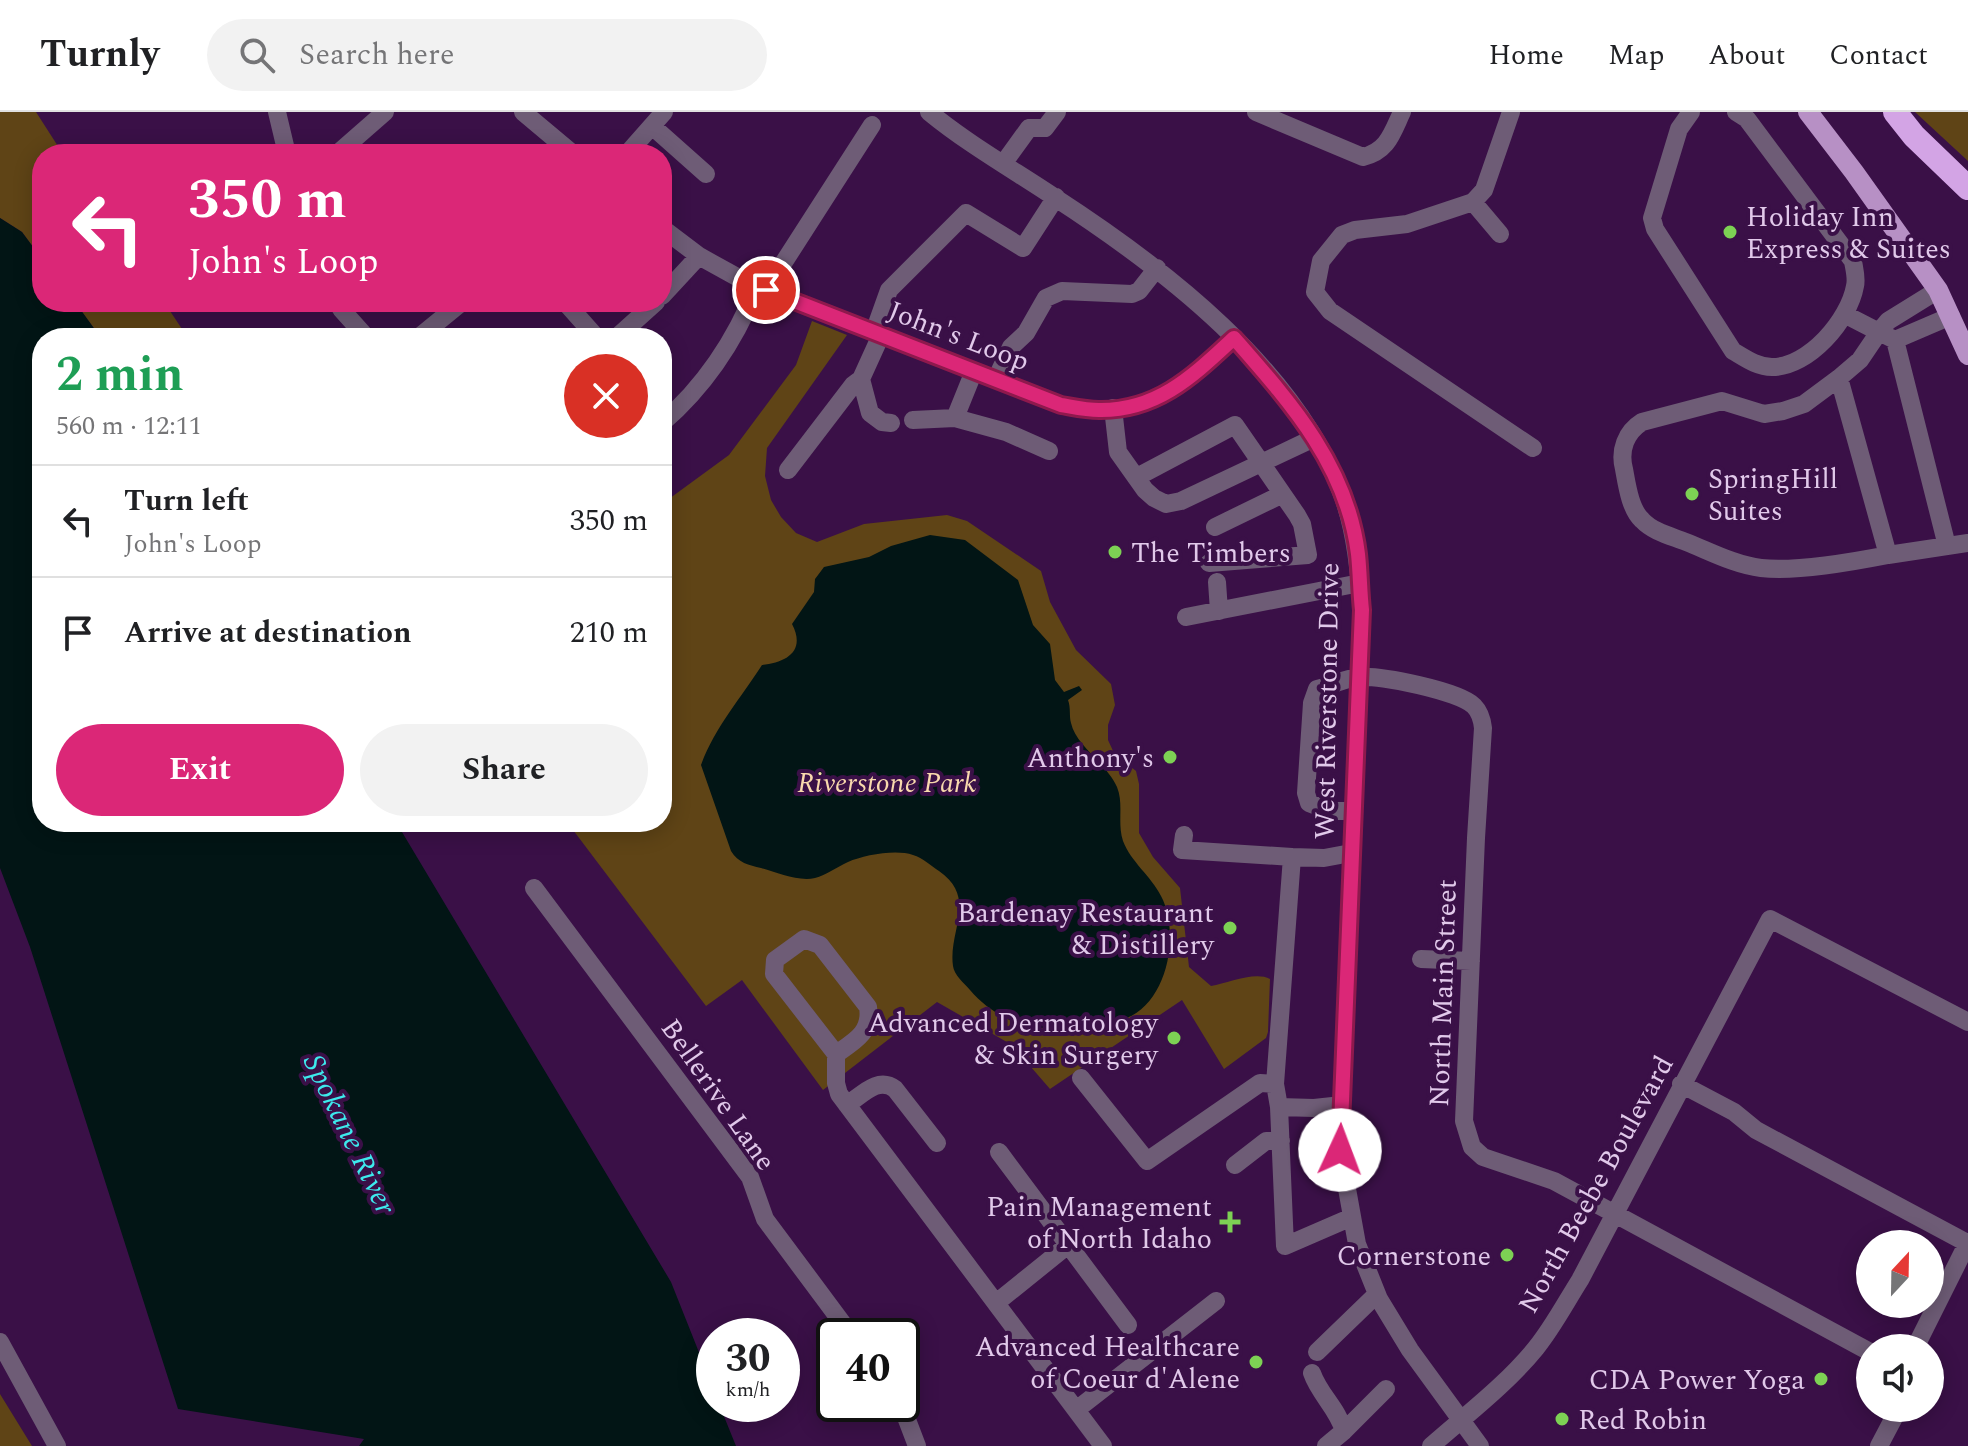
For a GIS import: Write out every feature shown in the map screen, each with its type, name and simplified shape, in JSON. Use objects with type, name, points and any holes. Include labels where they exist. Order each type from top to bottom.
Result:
[{"type":"highway","points":[[1895,112],[1914,136],[1968,188]]},
{"type":"main road","points":[[1808,112],[1938,290],[1968,355]]},
{"type":"street","points":[[277,112],[285,144]]},
{"type":"street","points":[[348,144],[385,112]]},
{"type":"street","points":[[523,112],[561,144]]},
{"type":"street","name":"West Riverstone Drive","points":[[929,112],[1157,268],[1197,301],[1294,407],[1314,438],[1343,498],[1358,552],[1362,610],[1340,1150],[1357,1244],[1377,1294],[1410,1350],[1480,1446]]},
{"type":"street","points":[[1003,164],[1025,120],[1045,128],[1057,112]]},
{"type":"street","points":[[1256,112],[1363,157],[1375,154],[1387,145],[1402,112]]},
{"type":"street","points":[[1511,112],[1484,190],[1473,202],[1407,224],[1355,230],[1342,235],[1321,261],[1315,292],[1330,311],[1533,448]]},
{"type":"street","points":[[1691,112],[1679,129],[1652,218],[1655,229],[1733,351],[1761,365],[1788,366],[1819,346],[1840,323],[1856,284],[1853,261],[1747,119],[1736,112]]},
{"type":"street","points":[[636,144],[658,119],[706,174]]},
{"type":"street","points":[[672,412],[705,377],[736,335],[761,288],[872,125]]},
{"type":"street","points":[[788,470],[853,385],[861,379],[878,333],[889,290],[966,213],[1023,248],[1056,197]]},
{"type":"street","points":[[1473,202],[1500,234]]},
{"type":"street","name":"John's Loop","points":[[672,236],[699,256],[761,288],[1061,405],[1099,410],[1140,405],[1182,385],[1234,338]]},
{"type":"street","points":[[672,285],[699,256]]},
{"type":"street","points":[[996,379],[1011,347],[1026,333],[1046,298],[1053,293],[1132,294],[1139,291],[1157,268]]},
{"type":"street","points":[[1938,290],[1888,321],[1887,336],[1947,546]]},
{"type":"street","points":[[344,312],[358,328]]},
{"type":"street","points":[[430,328],[450,312]]},
{"type":"street","points":[[574,312],[588,328]]},
{"type":"street","points":[[627,328],[645,312]]},
{"type":"street","points":[[1844,314],[1887,336]]},
{"type":"street","points":[[1951,316],[1887,336],[1804,404],[1764,414],[1722,401],[1642,422],[1633,427],[1622,455],[1635,511],[1643,522],[1759,568],[1781,569],[1968,543]]},
{"type":"street","points":[[955,418],[974,371]]},
{"type":"street","points":[[1839,378],[1888,555]]},
{"type":"street","points":[[861,379],[870,413],[882,422],[891,423]]},
{"type":"street","points":[[1113,408],[1118,452],[1154,498],[1166,504],[1181,501],[1314,438]]},
{"type":"street","points":[[913,420],[955,418],[1006,432],[1049,451]]},
{"type":"street","points":[[1137,477],[1235,425],[1302,524],[1308,555],[1209,563]]},
{"type":"street","points":[[1215,527],[1281,495]]},
{"type":"street","points":[[1217,582],[1219,611]]},
{"type":"street","points":[[1186,617],[1360,583]]},
{"type":"street","points":[[1353,811],[1330,811],[1309,803],[1306,793],[1312,703],[1317,689],[1359,677]]},
{"type":"street","name":"North Main Street","points":[[1359,677],[1420,686],[1454,695],[1467,700],[1481,716],[1483,728],[1464,1121],[1472,1147],[1483,1157],[1554,1181],[1856,1344]]},
{"type":"street","points":[[1184,835],[1182,850],[1324,858],[1351,853]]},
{"type":"street","points":[[1292,857],[1275,1084],[1279,1107],[1285,1246],[1352,1217]]},
{"type":"street","name":"Bellerive Lane","points":[[534,888],[750,1177],[765,1219],[839,1318]]},
{"type":"street","name":"North Beebe Boulevard","points":[[1431,1446],[1513,1373],[1539,1344],[1580,1280],[1770,919],[1968,1022]]},
{"type":"street","points":[[836,1054],[865,1032],[870,1017],[868,1007],[820,945],[804,939],[775,960],[774,974],[836,1054],[839,1094],[1103,1446]]},
{"type":"street","points":[[1421,959],[1471,961]]},
{"type":"street","points":[[1081,1078],[1147,1161],[1260,1083],[1275,1084]]},
{"type":"street","points":[[847,1105],[878,1084],[887,1083],[937,1143]]},
{"type":"street","points":[[1681,1084],[1734,1112],[1756,1130],[1968,1243],[1922,1334]]},
{"type":"street","points":[[1279,1107],[1342,1105]]},
{"type":"street","points":[[1235,1165],[1266,1141],[1281,1141]]},
{"type":"street","points":[[999,1152],[1128,1325]]},
{"type":"street","points":[[996,1303],[1068,1245]]},
{"type":"street","points":[[1317,1352],[1377,1294]]},
{"type":"street","points":[[1076,1410],[1216,1301]]},
{"type":"street","points":[[0,1342],[57,1446]]},
{"type":"street","points":[[1312,1373],[1319,1389],[1341,1420],[1344,1431]]},
{"type":"street","points":[[1326,1446],[1386,1389]]},
{"type":"street","points":[[908,1422],[917,1446]]},
{"type":"street","points":[[1879,1446],[1892,1422]]},
{"type":"green space","points":[[0,112],[36,112],[57,144],[32,144],[32,246],[22,232],[0,218]]},
{"type":"green space","points":[[1915,112],[1968,112],[1968,161]]},
{"type":"green space","points":[[82,312],[171,312],[181,328],[94,328]]},
{"type":"green space","name":"Riverstone Park","points":[[812,321],[847,335],[767,448],[765,476],[771,500],[796,533],[817,542],[864,524],[947,515],[967,521],[1041,571],[1050,602],[1076,650],[1111,684],[1115,705],[1108,725],[1108,740],[1114,753],[1136,771],[1139,833],[1153,857],[1180,888],[1189,967],[1211,986],[1249,977],[1270,979],[1266,1038],[1224,1069],[1182,1000],[1050,1089],[1012,1045],[937,1002],[823,1090],[742,980],[706,1006],[575,832],[672,832],[672,497],[729,455],[796,365]]},
{"type":"green space","points":[[0,1394],[32,1446],[0,1446]]},
{"type":"water","name":"Spokane River","points":[[0,218],[22,232],[32,246],[32,312],[82,312],[94,328],[32,328],[32,832],[402,832],[671,1282],[696,1345],[696,1422],[726,1422],[736,1446],[359,1446],[364,1439],[178,1409],[30,947],[0,868]]},
{"type":"water","points":[[930,535],[965,540],[1018,580],[1033,625],[1050,644],[1055,680],[1064,692],[1079,686],[1082,690],[1068,700],[1074,731],[1117,787],[1123,841],[1161,896],[1170,931],[1169,951],[1158,989],[1147,1004],[1132,1015],[1115,1021],[1079,1020],[1043,1028],[1022,1025],[994,1011],[977,998],[954,969],[953,953],[959,916],[957,892],[951,881],[917,856],[906,853],[871,855],[848,862],[819,877],[802,879],[748,864],[731,851],[701,765],[721,725],[762,665],[792,654],[797,641],[792,624],[814,592],[815,579],[824,567],[869,557],[891,546]]},
{"type":"place","name":"Holiday Inn Express & Suites","points":[[1730,232]]},
{"type":"place","name":"SpringHill Suites","points":[[1692,494]]},
{"type":"place","name":"The Timbers","points":[[1115,552]]},
{"type":"place","name":"Anthony's","points":[[1170,757]]},
{"type":"place","name":"Bardenay Restaurant & Distillery","points":[[1230,928]]},
{"type":"place","name":"Advanced Dermatology & Skin Surgery","points":[[1174,1038]]},
{"type":"place","name":"Pain Management of North Idaho","points":[[1230,1222]]},
{"type":"place","name":"Cornerstone","points":[[1507,1255]]},
{"type":"place","name":"Advanced Healthcare of Coeur d'Alene","points":[[1256,1362]]},
{"type":"place","name":"CDA Power Yoga","points":[[1821,1379]]},
{"type":"place","name":"Red Robin","points":[[1562,1419]]},
{"type":"route","points":[[766,290],[1061,405],[1099,410],[1140,405],[1182,385],[1234,338],[1294,407],[1324,454],[1343,498],[1358,552],[1362,610],[1340,1150]]}]
